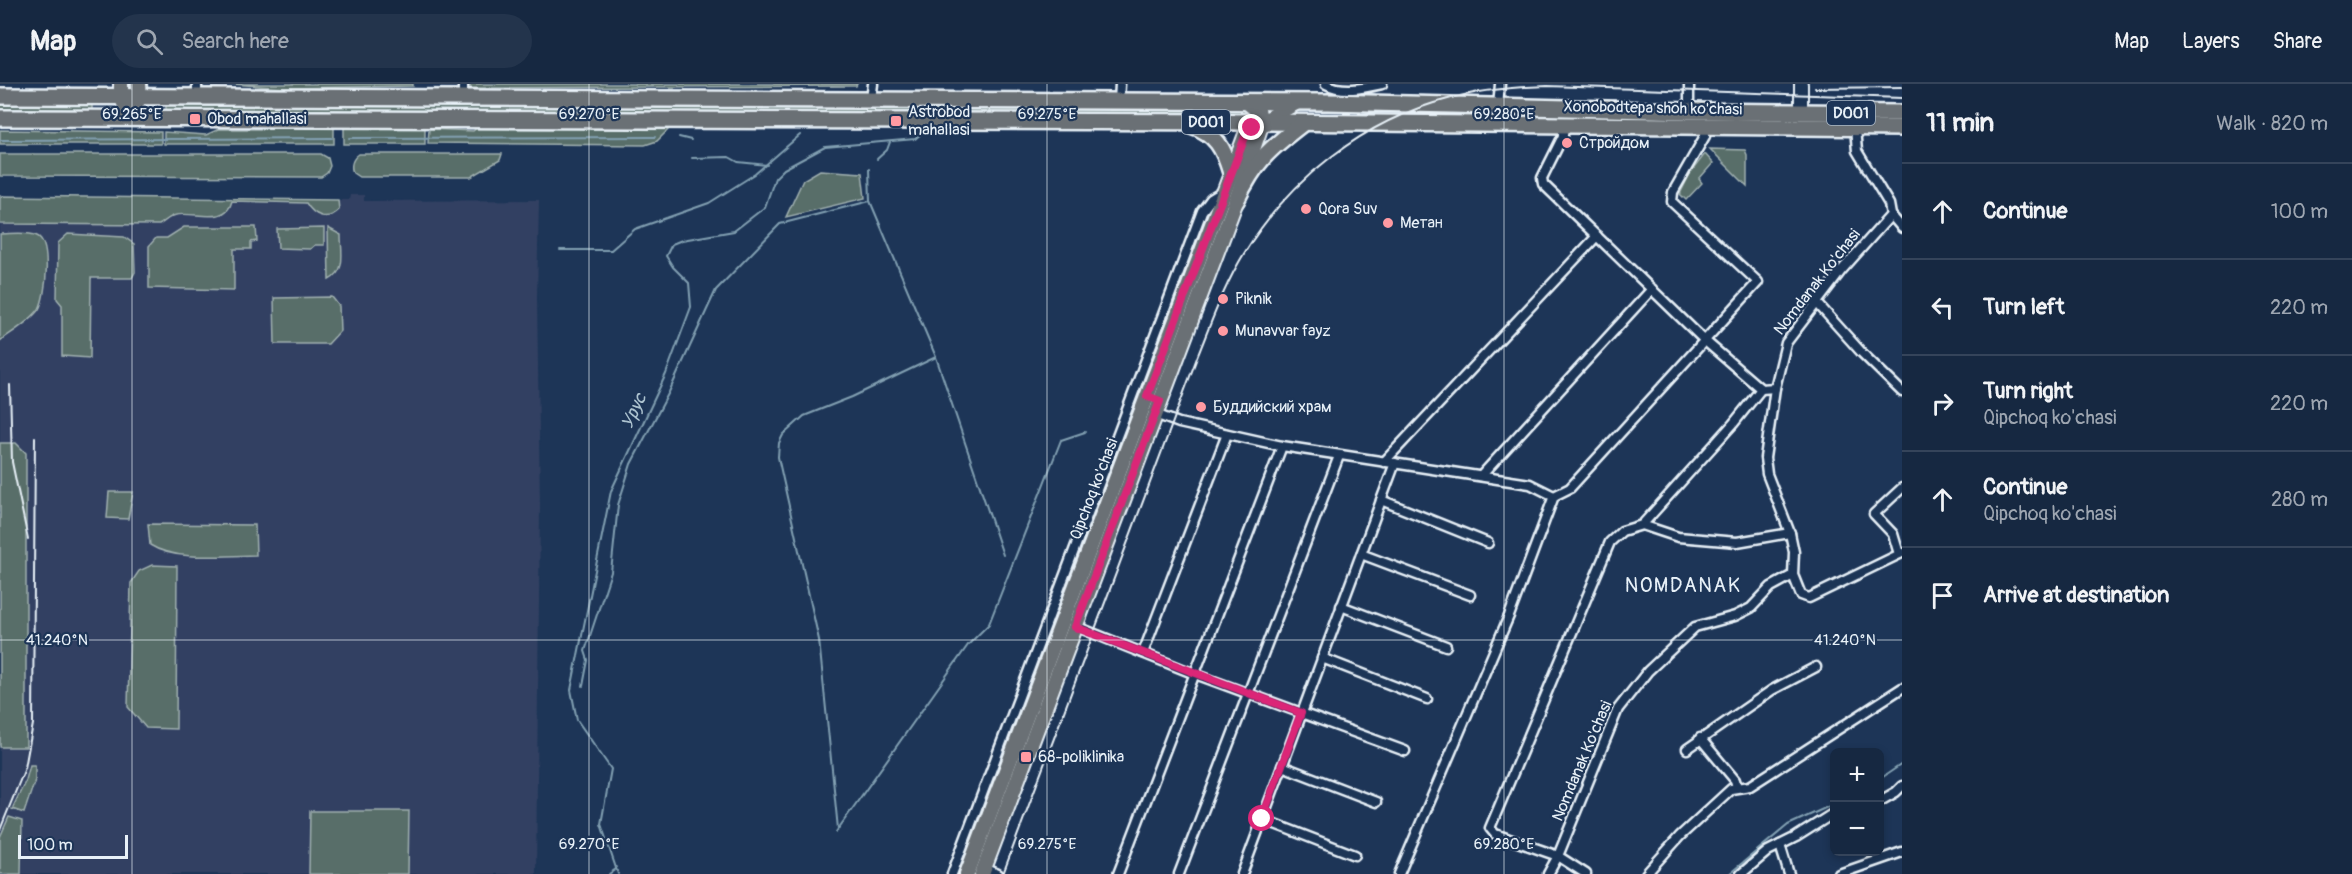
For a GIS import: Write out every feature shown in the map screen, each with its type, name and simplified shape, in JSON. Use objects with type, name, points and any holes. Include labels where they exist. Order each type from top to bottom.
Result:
[{"type":"highway","name":"Xonobodtepa shoh ko'chasi","points":[[0,96],[121,90],[463,91],[872,100],[1296,103],[1902,113]]},
{"type":"highway","points":[[1033,122],[1040,111],[1034,102]]},
{"type":"highway","name":"Xonobodtepa shoh ko'chasi","points":[[0,118],[1262,122],[1902,128]]},
{"type":"highway","points":[[1182,122],[1200,128],[1215,137],[1224,151],[1231,173]]},
{"type":"highway","points":[[1230,196],[1247,178],[1260,159],[1299,123]]},
{"type":"main road","points":[[121,90],[130,118]]},
{"type":"main road","points":[[130,118],[139,90]]},
{"type":"main road","points":[[1248,103],[1258,111],[1262,122]]},
{"type":"main road","points":[[1296,103],[1299,123]]},
{"type":"main road","name":"Qipchoq ko'chasi","points":[[1230,196],[1231,173],[1245,137],[1252,128],[1296,103]]},
{"type":"main road","name":"Qipchoq ko'chasi","points":[[967,874],[1154,399],[1230,196],[1262,122]]},
{"type":"main road","name":"Qipchoq ko'chasi","points":[[983,871],[1155,414],[1154,399]]},
{"type":"street","points":[[872,100],[873,84]]},
{"type":"street","points":[[1119,102],[1120,84]]},
{"type":"street","points":[[1326,84],[1338,89],[1360,89],[1382,84]]},
{"type":"street","points":[[1498,107],[1500,84]]},
{"type":"street","points":[[1689,84],[1689,111]]},
{"type":"street","points":[[1801,84],[1801,112]]},
{"type":"street","points":[[1563,125],[1563,136],[1542,178],[1543,184],[1704,340],[1761,389],[1775,388]]},
{"type":"street","points":[[1399,874],[1509,616],[1554,496],[1570,488],[1758,282],[1672,201],[1673,192],[1705,136],[1705,127]]},
{"type":"street","points":[[1855,128],[1857,151],[1889,204],[1891,215],[1902,228]]},
{"type":"street","points":[[952,874],[1202,211],[1209,202],[1230,196]]},
{"type":"street","name":"Nomdanak Ko'chasi","points":[[1548,874],[1618,709],[1648,671],[1695,627],[1735,616],[1751,608],[1771,587],[1793,575],[1794,552],[1790,533],[1767,474],[1765,458],[1775,388],[1785,343],[1818,304],[1841,271],[1891,215]]},
{"type":"street","points":[[1384,462],[1597,236]]},
{"type":"street","points":[[1481,476],[1652,289]]},
{"type":"street","points":[[1818,304],[1862,353],[1902,392]]},
{"type":"street","points":[[1586,874],[1558,855],[1491,832],[1490,825],[1610,542],[1622,531],[1642,525],[1733,424],[1761,389]]},
{"type":"street","points":[[1155,414],[1179,423],[1282,446],[1530,484],[1554,496]]},
{"type":"street","points":[[1143,653],[1227,434]]},
{"type":"street","points":[[1118,874],[1282,446]]},
{"type":"street","points":[[1179,874],[1339,456]]},
{"type":"street","points":[[1254,874],[1243,872],[1395,463]]},
{"type":"street","points":[[1793,575],[1801,595],[1809,598],[1901,553],[1893,534],[1874,514],[1902,488]]},
{"type":"street","points":[[1381,500],[1488,543]]},
{"type":"street","points":[[1642,525],[1678,537],[1737,542],[1790,533]]},
{"type":"street","points":[[1361,554],[1470,596]]},
{"type":"street","points":[[1341,606],[1446,646]]},
{"type":"street","points":[[1075,627],[1405,751]]},
{"type":"street","points":[[1322,658],[1427,699]]},
{"type":"street","points":[[1687,749],[1772,690],[1816,667]]},
{"type":"street","points":[[1646,874],[1680,836],[1731,789],[1750,786],[1902,688]]},
{"type":"street","points":[[1700,738],[1735,780],[1737,787]]},
{"type":"street","points":[[1282,766],[1376,802]]},
{"type":"street","points":[[1884,799],[1902,786]]},
{"type":"street","points":[[1741,874],[1768,850],[1830,815]]},
{"type":"street","points":[[1262,819],[1355,855]]},
{"type":"street","points":[[1780,845],[1790,874]]},
{"type":"street","points":[[1839,874],[1864,870],[1902,852]]},
{"type":"street","points":[[983,871],[998,874]]},
{"type":"shaded area","points":[[350,195],[364,195],[364,201],[539,200],[537,297],[540,506],[536,874],[0,874],[0,198],[349,200]]},
{"type":"green space","points":[[231,84],[413,84],[413,86],[286,88]]},
{"type":"green space","points":[[470,84],[857,84],[856,86],[470,88]]},
{"type":"green space","points":[[0,105],[92,105],[92,110],[0,109]]},
{"type":"green space","points":[[166,105],[1026,108],[1027,110],[1026,113],[166,110]]},
{"type":"green space","points":[[1057,109],[1245,109],[1246,111],[1244,114],[1057,113]]},
{"type":"green space","points":[[296,124],[334,126],[334,144],[164,144],[164,132],[206,135],[219,129],[263,129]]},
{"type":"green space","points":[[349,125],[425,125],[425,144],[344,144],[344,129]]},
{"type":"green space","points":[[479,126],[671,127],[657,141],[645,145],[428,143],[429,129],[473,131]]},
{"type":"green space","points":[[0,130],[161,132],[161,144],[0,144]]},
{"type":"green space","points":[[1710,149],[1745,150],[1747,186]]},
{"type":"green space","points":[[0,154],[321,154],[328,158],[330,166],[327,173],[321,177],[0,176]]},
{"type":"green space","points":[[359,154],[502,154],[500,160],[471,177],[359,177],[353,173],[352,165],[353,160]]},
{"type":"green space","points":[[1705,154],[1713,163],[1699,179],[1702,183],[1686,200],[1680,194],[1691,172]]},
{"type":"green space","points":[[820,170],[862,173],[865,198],[786,217],[803,180]]},
{"type":"green space","points":[[0,196],[338,200],[339,210],[330,216],[321,216],[306,203],[232,201],[229,209],[223,213],[208,216],[176,215],[159,225],[0,224]]},
{"type":"green space","points":[[184,227],[256,227],[257,241],[251,242],[251,249],[234,249],[234,290],[149,288],[149,246],[156,238],[167,238]]},
{"type":"green space","points":[[324,228],[324,245],[315,245],[310,249],[278,248],[277,229]]},
{"type":"green space","points":[[328,228],[341,235],[342,254],[338,272],[329,280]]},
{"type":"green space","points":[[24,233],[37,236],[45,249],[46,271],[44,294],[39,309],[26,322],[0,341],[0,234]]},
{"type":"green space","points":[[68,234],[124,237],[134,244],[135,272],[132,278],[91,278],[90,358],[62,356],[62,305],[57,299],[58,243]]},
{"type":"green space","points":[[332,297],[339,306],[340,331],[328,344],[275,344],[274,298]]},
{"type":"green space","points":[[0,443],[16,443],[26,453],[26,747],[0,747]]},
{"type":"green space","points":[[109,492],[133,492],[128,519],[107,518]]},
{"type":"green space","points":[[148,524],[255,525],[256,555],[187,556],[173,554],[150,545]]},
{"type":"green space","points":[[152,565],[177,566],[176,729],[146,728],[128,707],[131,583],[139,571]]},
{"type":"green space","points":[[30,765],[35,765],[35,780],[24,813],[12,809],[26,780]]},
{"type":"green space","points":[[310,811],[409,811],[408,874],[309,874]]},
{"type":"green space","points":[[9,817],[22,821],[21,874],[0,874],[0,837]]},
{"type":"waterway","name":"Урус","points":[[618,874],[601,824],[611,769],[577,720],[571,690],[611,491],[666,374],[691,307],[689,283],[673,267],[666,256],[672,244],[682,240],[734,231],[765,207],[775,178],[784,169],[825,147],[915,139],[922,133]]},
{"type":"waterway","points":[[560,250],[611,250],[635,229],[709,203],[755,174],[800,135]]},
{"type":"waterway","points":[[350,138],[655,137]]},
{"type":"waterway","points":[[679,137],[691,140]]},
{"type":"waterway","points":[[0,140],[332,138]]},
{"type":"waterway","points":[[877,159],[887,150],[890,142]]},
{"type":"waterway","points":[[692,158],[729,157],[738,162],[767,165]]},
{"type":"waterway","points":[[869,169],[870,201],[936,357],[1003,555]]},
{"type":"waterway","points":[[583,686],[588,660],[585,651],[611,572],[618,505],[631,464],[669,392],[716,290],[780,224],[870,201]]},
{"type":"waterway","points":[[838,829],[819,640],[778,457],[779,443],[783,435],[804,416],[852,397],[936,357]]},
{"type":"waterway","points":[[836,832],[968,645],[989,624],[1061,440],[1085,432]]},
{"type":"waterway","points":[[1884,776],[1902,764]]},
{"type":"waterway","points":[[1729,874],[1788,825],[1830,806]]},
{"type":"waterway","points":[[609,874],[616,869]]},
{"type":"railway","points":[[1003,874],[1219,302],[1238,264],[1263,225],[1307,177],[1359,137],[1388,122],[1417,109],[1472,93],[1547,86],[1902,98]]},
{"type":"railway","points":[[1815,88],[1902,87]]},
{"type":"railway","points":[[10,385],[12,462],[28,539]]},
{"type":"railway","points":[[0,830],[25,768],[33,724],[35,437]]},
{"type":"place","name":"Obod mahallasi","points":[[195,119]]},
{"type":"place","name":"Astrobod mahallasi","points":[[896,121]]},
{"type":"place","name":"Стройдом","points":[[1567,143]]},
{"type":"place","name":"Qora Suv","points":[[1306,209]]},
{"type":"place","name":"Метан","points":[[1388,223]]},
{"type":"place","name":"Piknik","points":[[1223,299]]},
{"type":"place","name":"Munavvar fayz","points":[[1223,331]]},
{"type":"place","name":"Буддийский храм","points":[[1201,407]]},
{"type":"place","name":"68-poliklinika","points":[[1026,757]]},
{"type":"district","name":"NOMDANAK","points":[[1683,585]]},
{"type":"route","points":[[1252,128],[1245,137],[1147,396],[1160,401],[1075,627],[1301,713],[1262,819]]}]
